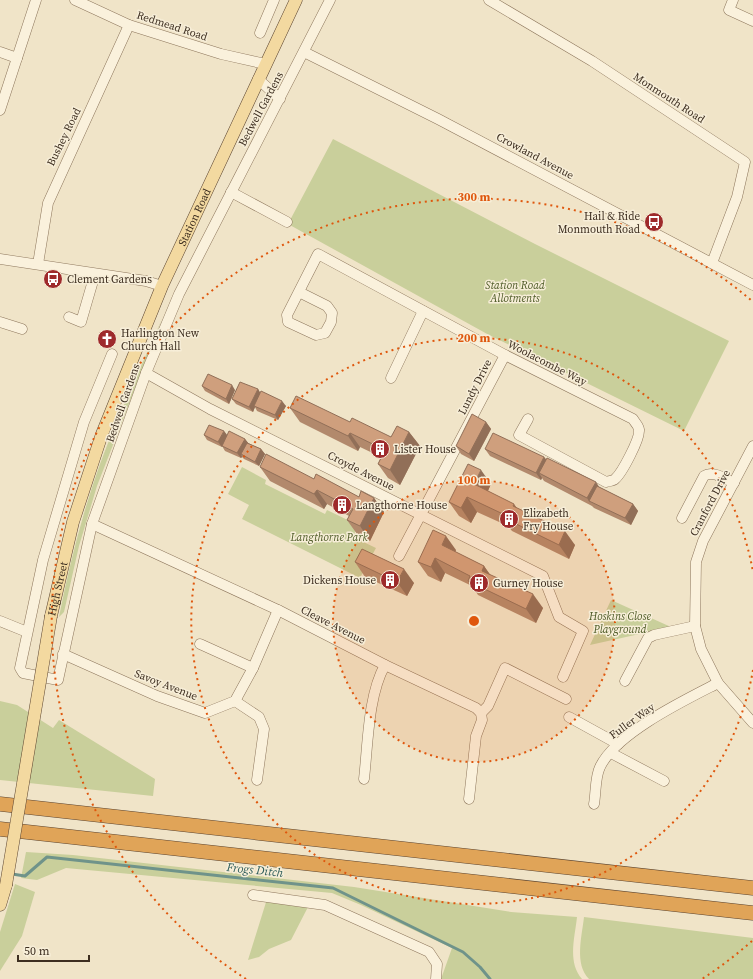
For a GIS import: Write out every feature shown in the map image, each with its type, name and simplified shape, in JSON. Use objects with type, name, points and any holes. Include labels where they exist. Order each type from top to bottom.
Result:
[{"type":"highway","points":[[0,804],[753,888]]},
{"type":"highway","points":[[0,828],[753,914]]},
{"type":"main road","name":"Station Road","points":[[162,286],[264,64],[296,0]]},
{"type":"main road","name":"High Street","points":[[0,905],[6,885],[51,616],[63,560],[83,488],[102,434],[162,286]]},
{"type":"street","points":[[0,110],[36,0]]},
{"type":"street","name":"Redmead Road","points":[[75,0],[129,25],[221,54],[264,64]]},
{"type":"street","points":[[260,34],[274,0]]},
{"type":"street","name":"Bedwell Gardens","points":[[27,632],[20,668],[23,673],[58,680],[92,524],[146,373],[179,294],[330,0]]},
{"type":"street","name":"Monmouth Road","points":[[489,0],[592,61],[745,162],[737,197],[712,263]]},
{"type":"street","points":[[733,0],[729,10],[753,21]]},
{"type":"street","name":"Bushey Road","points":[[38,264],[50,196],[129,25]]},
{"type":"street","points":[[0,52],[17,58]]},
{"type":"street","name":"Crowland Avenue","points":[[304,52],[438,119],[753,286]]},
{"type":"street","points":[[258,79],[280,99]]},
{"type":"street","points":[[231,192],[287,222]]},
{"type":"street","name":"Woolacombe Way","points":[[299,292],[327,306],[332,313],[331,322],[325,333],[316,335],[288,322],[287,315],[318,254],[505,355],[633,419],[639,428],[638,440],[620,474],[614,480],[606,482],[519,435],[528,419]]},
{"type":"street","points":[[0,259],[146,281],[162,286]]},
{"type":"street","points":[[69,317],[81,322],[95,274]]},
{"type":"street","points":[[391,378],[423,311]]},
{"type":"street","points":[[0,322],[22,329]]},
{"type":"street","points":[[0,621],[27,632],[43,560],[84,422],[112,354]]},
{"type":"street","name":"Lundy Drive","points":[[400,556],[505,355]]},
{"type":"street","name":"Croyde Avenue","points":[[146,373],[210,409],[543,576],[559,617],[583,631],[563,677]]},
{"type":"street","name":"Cranford Drive","points":[[753,446],[703,541],[696,562],[695,626],[701,649],[718,683],[753,723]]},
{"type":"street","points":[[682,518],[704,476],[712,473],[734,483]]},
{"type":"street","name":"Cleave Avenue","points":[[92,524],[278,610],[385,665],[476,708],[481,714]]},
{"type":"street","points":[[257,780],[264,729],[259,717],[235,701],[253,668],[278,610]]},
{"type":"street","points":[[625,681],[648,638],[654,635],[695,626]]},
{"type":"street","points":[[200,644],[253,668]]},
{"type":"street","name":"Savoy Avenue","points":[[63,654],[157,696],[205,713],[235,701]]},
{"type":"street","points":[[364,779],[374,694],[378,678],[385,665]]},
{"type":"street","points":[[469,799],[476,736],[482,720],[481,714],[488,706],[505,668],[566,699]]},
{"type":"street","name":"Fuller Way","points":[[594,804],[599,768],[618,744],[674,706],[718,683]]},
{"type":"street","points":[[569,717],[618,744]]},
{"type":"street","points":[[611,753],[664,782]]},
{"type":"street","points":[[253,895],[325,905],[429,952],[437,964],[436,979]]},
{"type":"green space","name":"Station Road Allotments","points":[[333,139],[535,244],[729,341],[684,431],[489,335],[288,224]]},
{"type":"green space","points":[[162,319],[97,486],[79,546],[64,612],[59,617],[76,540],[93,483],[114,427]]},
{"type":"green space","name":"Langthorne Park","points":[[242,467],[266,480],[265,484],[325,514],[327,510],[358,525],[353,537],[376,548],[360,578],[242,519],[249,505],[228,494]]},
{"type":"green space","name":"Hoskins Close Playground","points":[[611,600],[671,627],[590,645]]},
{"type":"green space","points":[[0,701],[17,705],[53,728],[59,720],[155,779],[153,796],[0,780]]},
{"type":"green space","points":[[26,852],[73,855],[354,887],[511,912],[577,917],[573,957],[577,972],[582,979],[441,979],[452,948],[332,893],[66,868],[37,880],[21,878]]},
{"type":"green space","points":[[15,884],[35,892],[22,936],[0,971],[0,932]]},
{"type":"green space","points":[[267,899],[308,907],[291,940],[269,949],[259,957],[248,960]]},
{"type":"green space","points":[[584,917],[753,938],[753,979],[589,979],[584,973],[580,958]]},
{"type":"building","points":[[208,374],[232,385],[226,399],[202,386]]},
{"type":"building","points":[[240,382],[258,389],[249,407],[232,399]]},
{"type":"building","points":[[261,391],[282,401],[275,415],[254,406]]},
{"type":"building","points":[[296,396],[350,422],[352,418],[391,437],[397,426],[409,432],[390,470],[378,464],[385,450],[350,433],[348,436],[290,408]]},
{"type":"building","points":[[472,414],[486,422],[469,454],[456,446]]},
{"type":"building","points":[[209,425],[224,431],[218,442],[204,435]]},
{"type":"building","points":[[229,431],[245,439],[237,453],[222,446]]},
{"type":"building","points":[[493,433],[544,457],[536,473],[485,449]]},
{"type":"building","points":[[247,443],[261,449],[255,462],[241,454]]},
{"type":"building","points":[[266,454],[314,479],[316,474],[359,497],[361,491],[374,498],[360,526],[347,520],[353,509],[317,490],[314,494],[260,467]]},
{"type":"building","points":[[547,458],[596,482],[587,498],[539,473]]},
{"type":"building","points":[[468,464],[481,470],[474,484],[514,504],[513,506],[565,531],[559,545],[502,517],[503,514],[467,497],[461,508],[449,502]]},
{"type":"building","points":[[597,486],[633,504],[625,518],[589,501]]},
{"type":"building","points":[[433,530],[446,536],[442,545],[484,566],[482,571],[533,594],[526,609],[468,581],[470,576],[435,558],[431,567],[418,562]]},
{"type":"building","points":[[362,549],[404,569],[397,582],[355,562]]},
{"type":"waterway","name":"Frogs Ditch","points":[[12,874],[25,876],[47,857],[333,888],[463,952],[480,967],[490,979]]},
{"type":"place","name":"Hail & Ride Monmouth Road","points":[[654,222]]},
{"type":"place","name":"Clement Gardens","points":[[53,279]]},
{"type":"place","name":"Harlington New Church Hall","points":[[107,339]]},
{"type":"place","name":"Lister House","points":[[380,449]]},
{"type":"place","name":"Langthorne House","points":[[342,505]]},
{"type":"place","name":"Elizabeth Fry House","points":[[509,519]]},
{"type":"place","name":"Dickens House","points":[[390,580]]},
{"type":"place","name":"Gurney House","points":[[479,583]]}]
